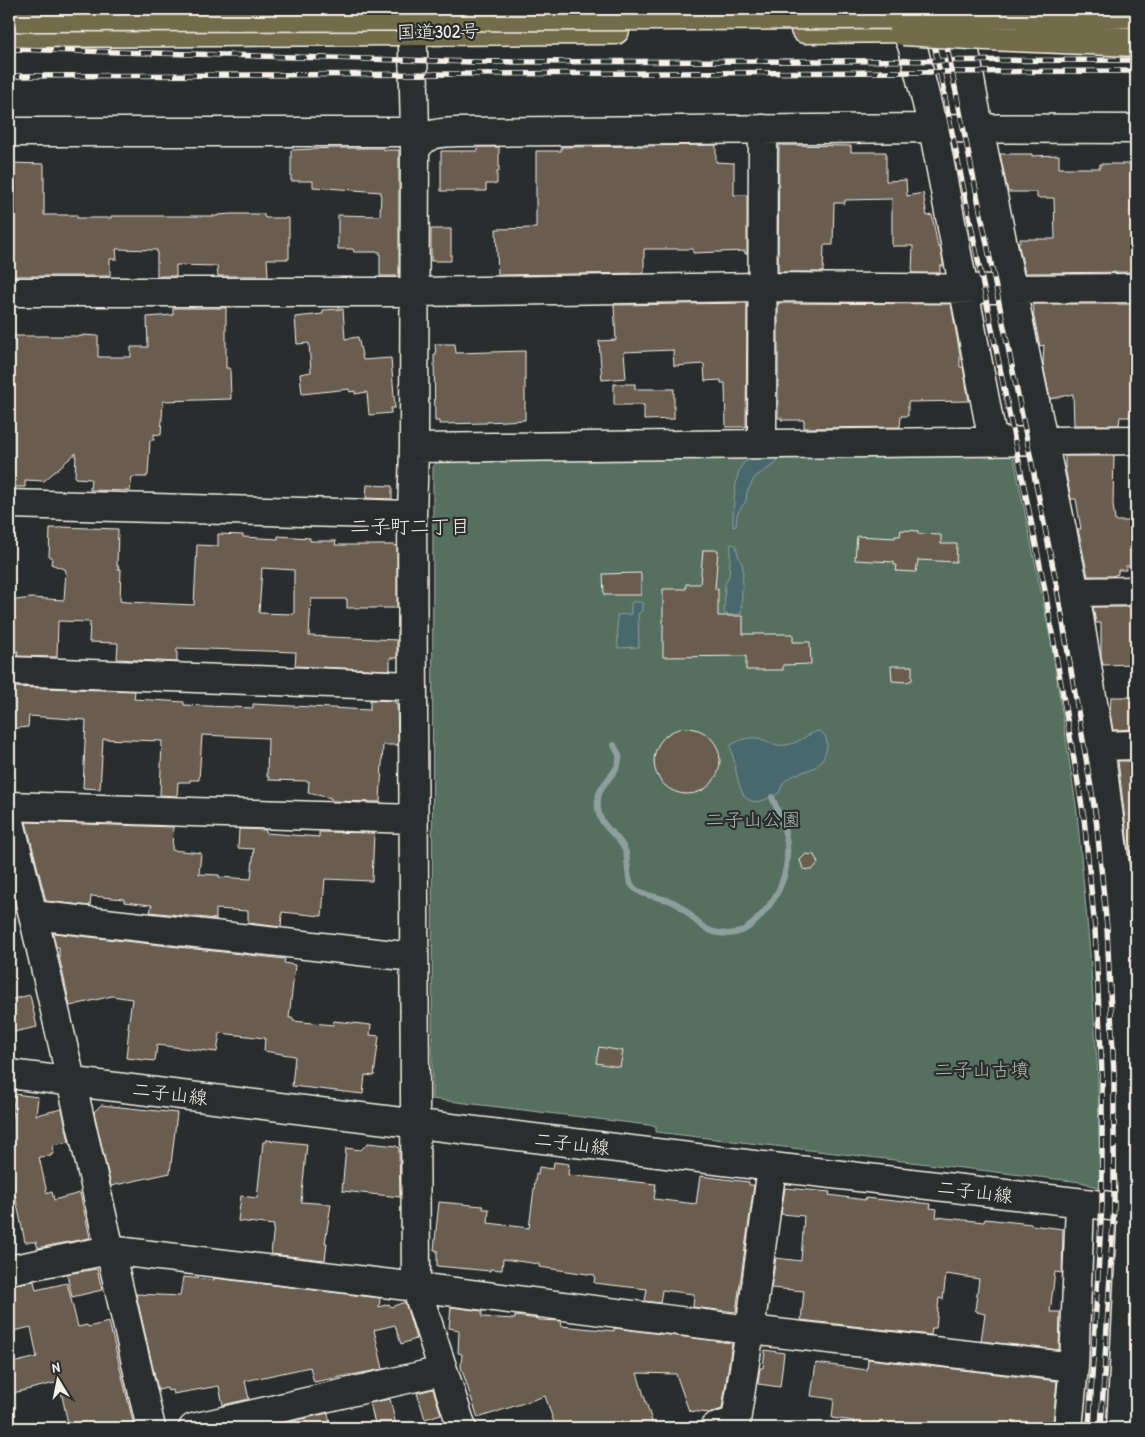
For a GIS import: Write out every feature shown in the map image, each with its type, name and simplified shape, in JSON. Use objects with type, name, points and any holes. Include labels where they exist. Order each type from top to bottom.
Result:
[{"type":"highway","points":[[9,17],[1136,13]]},
{"type":"highway","points":[[696,16],[987,36],[1136,42]]},
{"type":"highway","name":"国道302号","points":[[9,33],[412,20],[902,28],[1136,28]]},
{"type":"street","points":[[412,20],[415,141],[412,515],[416,1287],[462,1428]]},
{"type":"street","points":[[970,27],[963,42],[1042,440],[1075,592],[1100,746],[1128,899],[1134,1209],[1121,1428]]},
{"type":"street","points":[[902,28],[908,35],[913,48],[933,128],[992,442]]},
{"type":"street","points":[[9,132],[421,141],[428,136],[457,132],[933,128],[1136,129]]},
{"type":"street","points":[[762,443],[763,129]]},
{"type":"street","points":[[9,292],[414,292],[762,287],[1136,288]]},
{"type":"street","points":[[414,448],[1136,440]]},
{"type":"street","points":[[9,504],[412,515]]},
{"type":"street","points":[[1075,592],[1136,591]]},
{"type":"street","points":[[9,671],[413,686]]},
{"type":"street","points":[[1100,746],[1136,746]]},
{"type":"street","points":[[9,806],[413,819]]},
{"type":"street","points":[[9,818],[150,1428]]},
{"type":"street","points":[[32,915],[413,957]]},
{"type":"street","name":"二子山線","points":[[9,1074],[1134,1209]]},
{"type":"street","points":[[729,1426],[750,1330],[772,1167]]},
{"type":"street","points":[[1068,1428],[1074,1367],[1080,1203]]},
{"type":"street","points":[[9,1270],[109,1250],[750,1330],[1074,1367]]},
{"type":"street","points":[[193,1428],[442,1371]]},
{"type":"green space","name":"二子山公園","points":[[1013,454],[1052,646],[1077,812],[1090,953],[1098,1079],[1100,1188],[1081,1182],[656,1132],[656,1126],[432,1099],[433,467],[440,458]]},
{"type":"water","points":[[777,457],[775,464],[755,477],[747,492],[746,501],[737,514],[736,526],[733,527],[736,482],[741,466],[752,459]]},
{"type":"water","points":[[731,544],[736,545],[743,567],[741,614],[729,615],[724,613],[725,584],[729,576]]},
{"type":"water","points":[[632,602],[642,603],[642,611],[638,614],[639,647],[618,648],[617,615],[631,614]]},
{"type":"water","points":[[819,731],[824,734],[827,743],[825,755],[819,764],[786,780],[779,793],[768,798],[756,802],[745,797],[739,784],[730,746],[738,741],[751,738],[777,745],[786,745],[795,743]]},
{"type":"building","points":[[716,145],[716,162],[734,163],[734,195],[747,195],[747,254],[745,254],[745,251],[693,253],[693,249],[644,249],[644,273],[498,275],[496,229],[536,228],[536,151],[561,151],[561,147]]},
{"type":"building","points":[[779,145],[851,146],[851,152],[886,152],[886,181],[906,180],[907,196],[923,193],[927,216],[932,215],[938,247],[940,247],[943,266],[940,266],[940,273],[912,273],[913,246],[892,246],[892,199],[845,200],[845,203],[834,203],[833,245],[824,245],[823,272],[778,272]]},
{"type":"building","points":[[478,147],[499,147],[497,184],[486,184],[486,191],[441,191],[441,151],[478,151]]},
{"type":"building","points":[[384,148],[384,150],[399,150],[399,276],[380,276],[380,252],[354,252],[353,249],[338,249],[338,215],[380,216],[381,192],[313,187],[313,181],[291,181],[291,150]]},
{"type":"building","points":[[1000,154],[1059,155],[1059,168],[1100,168],[1100,164],[1136,164],[1136,272],[1025,273],[1018,242],[1020,242],[1020,239],[1055,239],[1054,198],[1037,198],[1037,192],[1008,192]]},
{"type":"building","points":[[9,163],[44,164],[44,215],[77,215],[77,218],[111,218],[111,216],[264,214],[264,217],[267,218],[289,218],[289,259],[267,259],[268,276],[218,276],[217,266],[176,265],[176,276],[157,276],[157,250],[116,249],[117,259],[110,259],[110,276],[9,276]]},
{"type":"building","points":[[431,229],[451,229],[451,261],[431,261]]},
{"type":"building","points":[[747,303],[746,427],[726,427],[725,383],[721,383],[721,380],[705,381],[704,364],[674,366],[673,350],[624,352],[626,378],[602,380],[599,341],[616,340],[614,305]]},
{"type":"building","points":[[778,303],[951,304],[960,354],[960,367],[963,367],[969,401],[908,402],[908,416],[901,416],[900,427],[804,428],[804,420],[781,420],[782,418],[778,418]]},
{"type":"building","points":[[1033,304],[1136,304],[1135,414],[1130,414],[1130,417],[1120,417],[1119,425],[1074,425],[1073,394],[1050,399],[1043,364],[1044,345],[1040,346]]},
{"type":"building","points":[[173,308],[226,308],[226,368],[230,368],[231,399],[163,401],[161,435],[154,434],[154,440],[150,440],[148,475],[147,477],[132,477],[130,491],[90,490],[91,479],[75,478],[76,453],[44,481],[25,480],[25,487],[9,487],[9,336],[98,336],[98,357],[131,357],[131,347],[148,347],[147,317],[173,315]]},
{"type":"building","points":[[343,309],[345,339],[358,337],[363,360],[391,358],[395,408],[391,408],[391,413],[369,415],[367,392],[355,394],[355,391],[350,392],[349,389],[302,394],[300,374],[311,372],[309,343],[297,344],[295,317],[323,314],[323,310]]},
{"type":"building","points":[[435,344],[455,344],[456,353],[525,351],[525,420],[439,424],[439,421],[435,421]]},
{"type":"building","points":[[614,384],[635,384],[635,389],[674,389],[674,419],[644,420],[644,405],[614,405]]},
{"type":"building","points":[[1065,456],[1114,456],[1113,503],[1115,521],[1136,521],[1136,541],[1132,541],[1132,566],[1126,566],[1126,570],[1118,570],[1118,574],[1112,576],[1088,576],[1078,529],[1081,529],[1076,499],[1071,499],[1065,467]]},
{"type":"building","points":[[367,485],[392,486],[392,499],[366,498]]},
{"type":"building","points":[[50,528],[118,529],[117,566],[119,566],[118,569],[121,569],[120,601],[127,602],[194,605],[197,545],[218,546],[218,534],[278,539],[278,536],[310,538],[310,541],[336,541],[335,545],[395,545],[397,546],[397,608],[347,608],[347,599],[311,599],[309,636],[397,640],[397,658],[390,658],[390,670],[295,666],[296,652],[177,648],[177,662],[117,659],[118,643],[89,642],[90,622],[58,621],[57,657],[17,656],[18,651],[9,651],[9,601],[31,598],[64,600],[66,570],[51,564],[52,557],[49,557]],"holes":[[[262,568],[294,570],[294,614],[259,613]]]},
{"type":"building","points":[[901,530],[918,531],[918,534],[941,535],[941,544],[957,544],[956,562],[918,560],[916,572],[896,571],[897,565],[894,565],[894,562],[855,560],[857,536],[895,538],[895,536],[900,536]]},
{"type":"building","points":[[703,550],[718,550],[715,589],[718,589],[718,616],[743,616],[743,634],[793,634],[793,642],[810,642],[811,664],[783,665],[783,670],[746,670],[746,656],[663,657],[663,589],[686,589],[686,584],[700,584]]},
{"type":"building","points":[[641,573],[641,595],[604,595],[603,574]]},
{"type":"building","points":[[1093,607],[1136,607],[1135,664],[1103,665],[1101,655],[1101,623],[1096,623]]},
{"type":"building","points":[[891,666],[912,666],[912,680],[907,682],[892,681]]},
{"type":"building","points":[[10,687],[135,691],[134,699],[184,702],[184,705],[253,708],[253,704],[370,710],[370,700],[395,701],[397,703],[398,745],[383,745],[380,802],[331,801],[331,798],[308,793],[309,781],[269,780],[269,777],[267,777],[268,738],[202,735],[199,780],[178,782],[177,796],[160,795],[162,741],[103,739],[100,789],[83,788],[86,720],[29,716],[28,727],[9,729]]},
{"type":"building","points":[[1111,697],[1136,697],[1136,729],[1113,730],[1110,713]]},
{"type":"building","points":[[693,728],[711,737],[718,748],[720,761],[718,774],[711,785],[700,792],[681,794],[663,785],[656,774],[654,755],[663,737],[674,730]]},
{"type":"building","points":[[1118,761],[1136,761],[1136,862],[1130,862]]},
{"type":"building","points":[[26,822],[173,827],[172,850],[201,853],[199,874],[251,879],[254,849],[238,848],[239,829],[266,830],[266,833],[319,837],[319,832],[374,833],[372,881],[325,879],[322,916],[282,912],[281,927],[248,923],[248,911],[216,909],[216,919],[150,912],[152,905],[124,902],[124,899],[91,896],[90,906],[46,901]]},
{"type":"building","points":[[806,854],[814,855],[818,863],[812,870],[803,869],[800,860]]},
{"type":"building","points":[[53,933],[285,959],[284,963],[295,965],[289,1018],[293,1018],[293,1021],[333,1025],[334,1021],[371,1025],[370,1035],[379,1036],[374,1076],[365,1075],[363,1094],[292,1086],[295,1056],[264,1051],[265,1038],[220,1033],[217,1052],[157,1045],[155,1061],[126,1058],[132,999],[112,996],[70,1006],[59,956],[59,947],[56,947]]},
{"type":"building","points":[[30,995],[37,1027],[9,1033],[9,1000]]},
{"type":"building","points":[[599,1047],[623,1051],[620,1067],[596,1063]]},
{"type":"building","points":[[15,1094],[38,1097],[36,1115],[62,1109],[69,1142],[53,1145],[54,1154],[51,1154],[51,1156],[39,1157],[47,1193],[52,1192],[54,1200],[80,1193],[89,1238],[38,1248],[36,1242],[25,1242],[9,1166],[9,1123],[11,1122]]},
{"type":"building","points":[[101,1105],[177,1113],[170,1173],[111,1186],[94,1112]]},
{"type":"building","points":[[266,1140],[307,1144],[301,1202],[331,1204],[325,1243],[327,1243],[325,1260],[271,1254],[274,1225],[238,1221],[241,1196],[257,1198],[263,1142],[267,1142]]},
{"type":"building","points":[[368,1143],[399,1148],[400,1197],[342,1191],[346,1148],[361,1150]]},
{"type":"building","points":[[554,1162],[569,1164],[568,1175],[656,1184],[654,1199],[696,1204],[700,1176],[749,1182],[749,1185],[754,1185],[736,1312],[693,1307],[694,1294],[662,1290],[660,1303],[645,1301],[647,1289],[594,1283],[595,1275],[539,1267],[539,1264],[503,1259],[502,1270],[490,1269],[490,1271],[437,1266],[437,1250],[434,1250],[439,1202],[483,1206],[483,1209],[489,1209],[488,1223],[529,1228],[536,1174],[538,1175],[539,1167],[553,1169]]},
{"type":"building","points":[[785,1188],[830,1192],[829,1195],[865,1200],[865,1198],[931,1204],[930,1208],[937,1209],[936,1217],[984,1222],[985,1219],[1063,1229],[1062,1273],[1055,1272],[1050,1312],[1060,1312],[1059,1350],[981,1341],[985,1314],[975,1310],[979,1279],[946,1274],[943,1299],[939,1298],[936,1328],[932,1328],[931,1335],[801,1320],[804,1291],[771,1288],[776,1258],[801,1261],[804,1216],[781,1214]]},
{"type":"building","points":[[97,1269],[102,1290],[72,1297],[67,1274]]},
{"type":"building","points":[[183,1277],[214,1280],[214,1278],[380,1298],[379,1307],[389,1304],[391,1307],[405,1302],[416,1339],[401,1344],[395,1325],[374,1330],[383,1369],[314,1382],[310,1367],[245,1381],[249,1399],[223,1405],[219,1386],[173,1394],[172,1390],[168,1391],[167,1388],[158,1390],[136,1294],[180,1296]]},
{"type":"building","points":[[34,1281],[36,1290],[67,1283],[78,1327],[87,1325],[88,1327],[109,1322],[134,1426],[124,1428],[69,1428],[59,1382],[9,1394],[9,1364],[37,1357],[31,1327],[9,1332],[9,1285]]},
{"type":"building","points":[[451,1307],[482,1311],[482,1317],[515,1319],[515,1316],[562,1321],[561,1326],[614,1331],[614,1328],[732,1343],[722,1409],[710,1413],[689,1411],[676,1374],[637,1373],[654,1428],[556,1428],[545,1396],[478,1418],[461,1367],[462,1354],[458,1353],[459,1330],[449,1328]]},
{"type":"building","points":[[765,1350],[784,1353],[780,1387],[758,1384],[760,1368],[763,1368]]},
{"type":"building","points":[[868,1359],[1057,1381],[1053,1424],[1037,1422],[1039,1428],[855,1428],[854,1421],[832,1418],[834,1399],[811,1396],[816,1363],[867,1370]]},
{"type":"building","points":[[433,1389],[441,1414],[425,1419],[417,1393]]},
{"type":"building","points":[[390,1399],[396,1425],[376,1428],[370,1403]]},
{"type":"building","points":[[328,1413],[331,1428],[267,1428],[267,1427]]},
{"type":"waterway","points":[[614,745],[619,755],[619,761],[614,772],[599,793],[598,808],[603,822],[625,850],[631,884],[640,892],[675,903],[703,927],[714,932],[729,934],[747,928],[763,913],[775,898],[779,889],[787,863],[787,844],[783,825],[772,797]]},
{"type":"railway","points":[[927,9],[1044,585],[1084,818],[1095,929],[1102,1074],[1102,1205],[1089,1428]]},
{"type":"railway","points":[[939,9],[1056,582],[1096,817],[1107,928],[1114,1074],[1114,1207],[1101,1428]]},
{"type":"railway","points":[[9,49],[473,62],[1136,60]]},
{"type":"railway","points":[[9,76],[1136,71]]},
{"type":"district","name":"二子町二丁目","points":[[410,525]]},
{"type":"park label","name":"二子山古墳","points":[[982,1069]]}]
